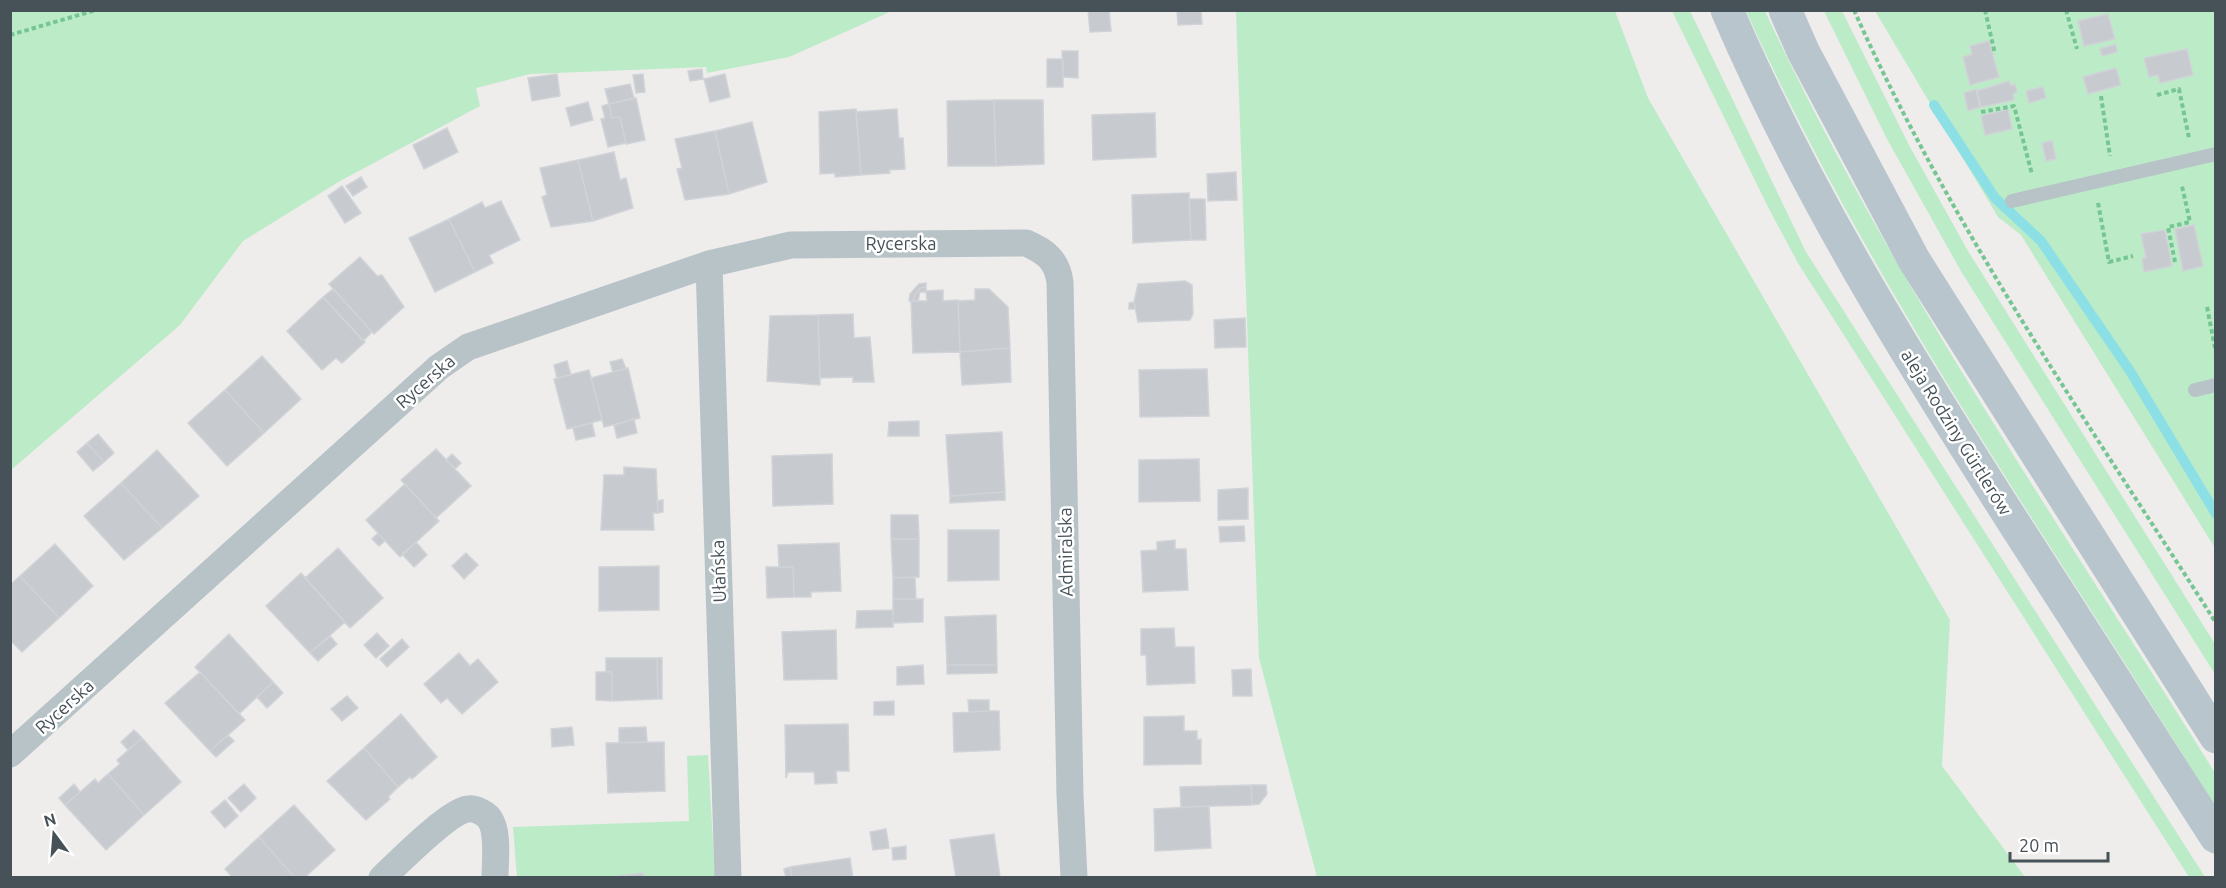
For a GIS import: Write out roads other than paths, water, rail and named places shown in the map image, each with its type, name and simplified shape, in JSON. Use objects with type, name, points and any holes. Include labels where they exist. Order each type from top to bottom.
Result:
[{"type":"main road","name":"aleja Rodziny Gürtlerów","points":[[1727,10],[1754,74],[1820,204],[1866,285],[1946,418],[2216,837]]},
{"type":"main road","points":[[1785,10],[1803,51],[1914,260],[2216,737]]},
{"type":"street","name":"Rycerska","points":[[10,754],[451,357],[487,339],[709,264],[790,245],[1026,243]]},
{"type":"street","name":"Admiralska","points":[[1026,243],[1044,251],[1053,262],[1060,282],[1070,795],[1074,878]]},
{"type":"street","name":"Ułańska","points":[[709,264],[728,878]]},
{"type":"street","points":[[382,878],[447,819],[468,809],[481,811],[490,819],[494,831],[495,878]]},
{"type":"lane","points":[[2012,201],[2216,154]]},
{"type":"lane","points":[[2195,390],[2216,385]]},
{"type":"waterway","points":[[1934,105],[1995,198],[2041,241],[2130,371],[2216,514]]}]
